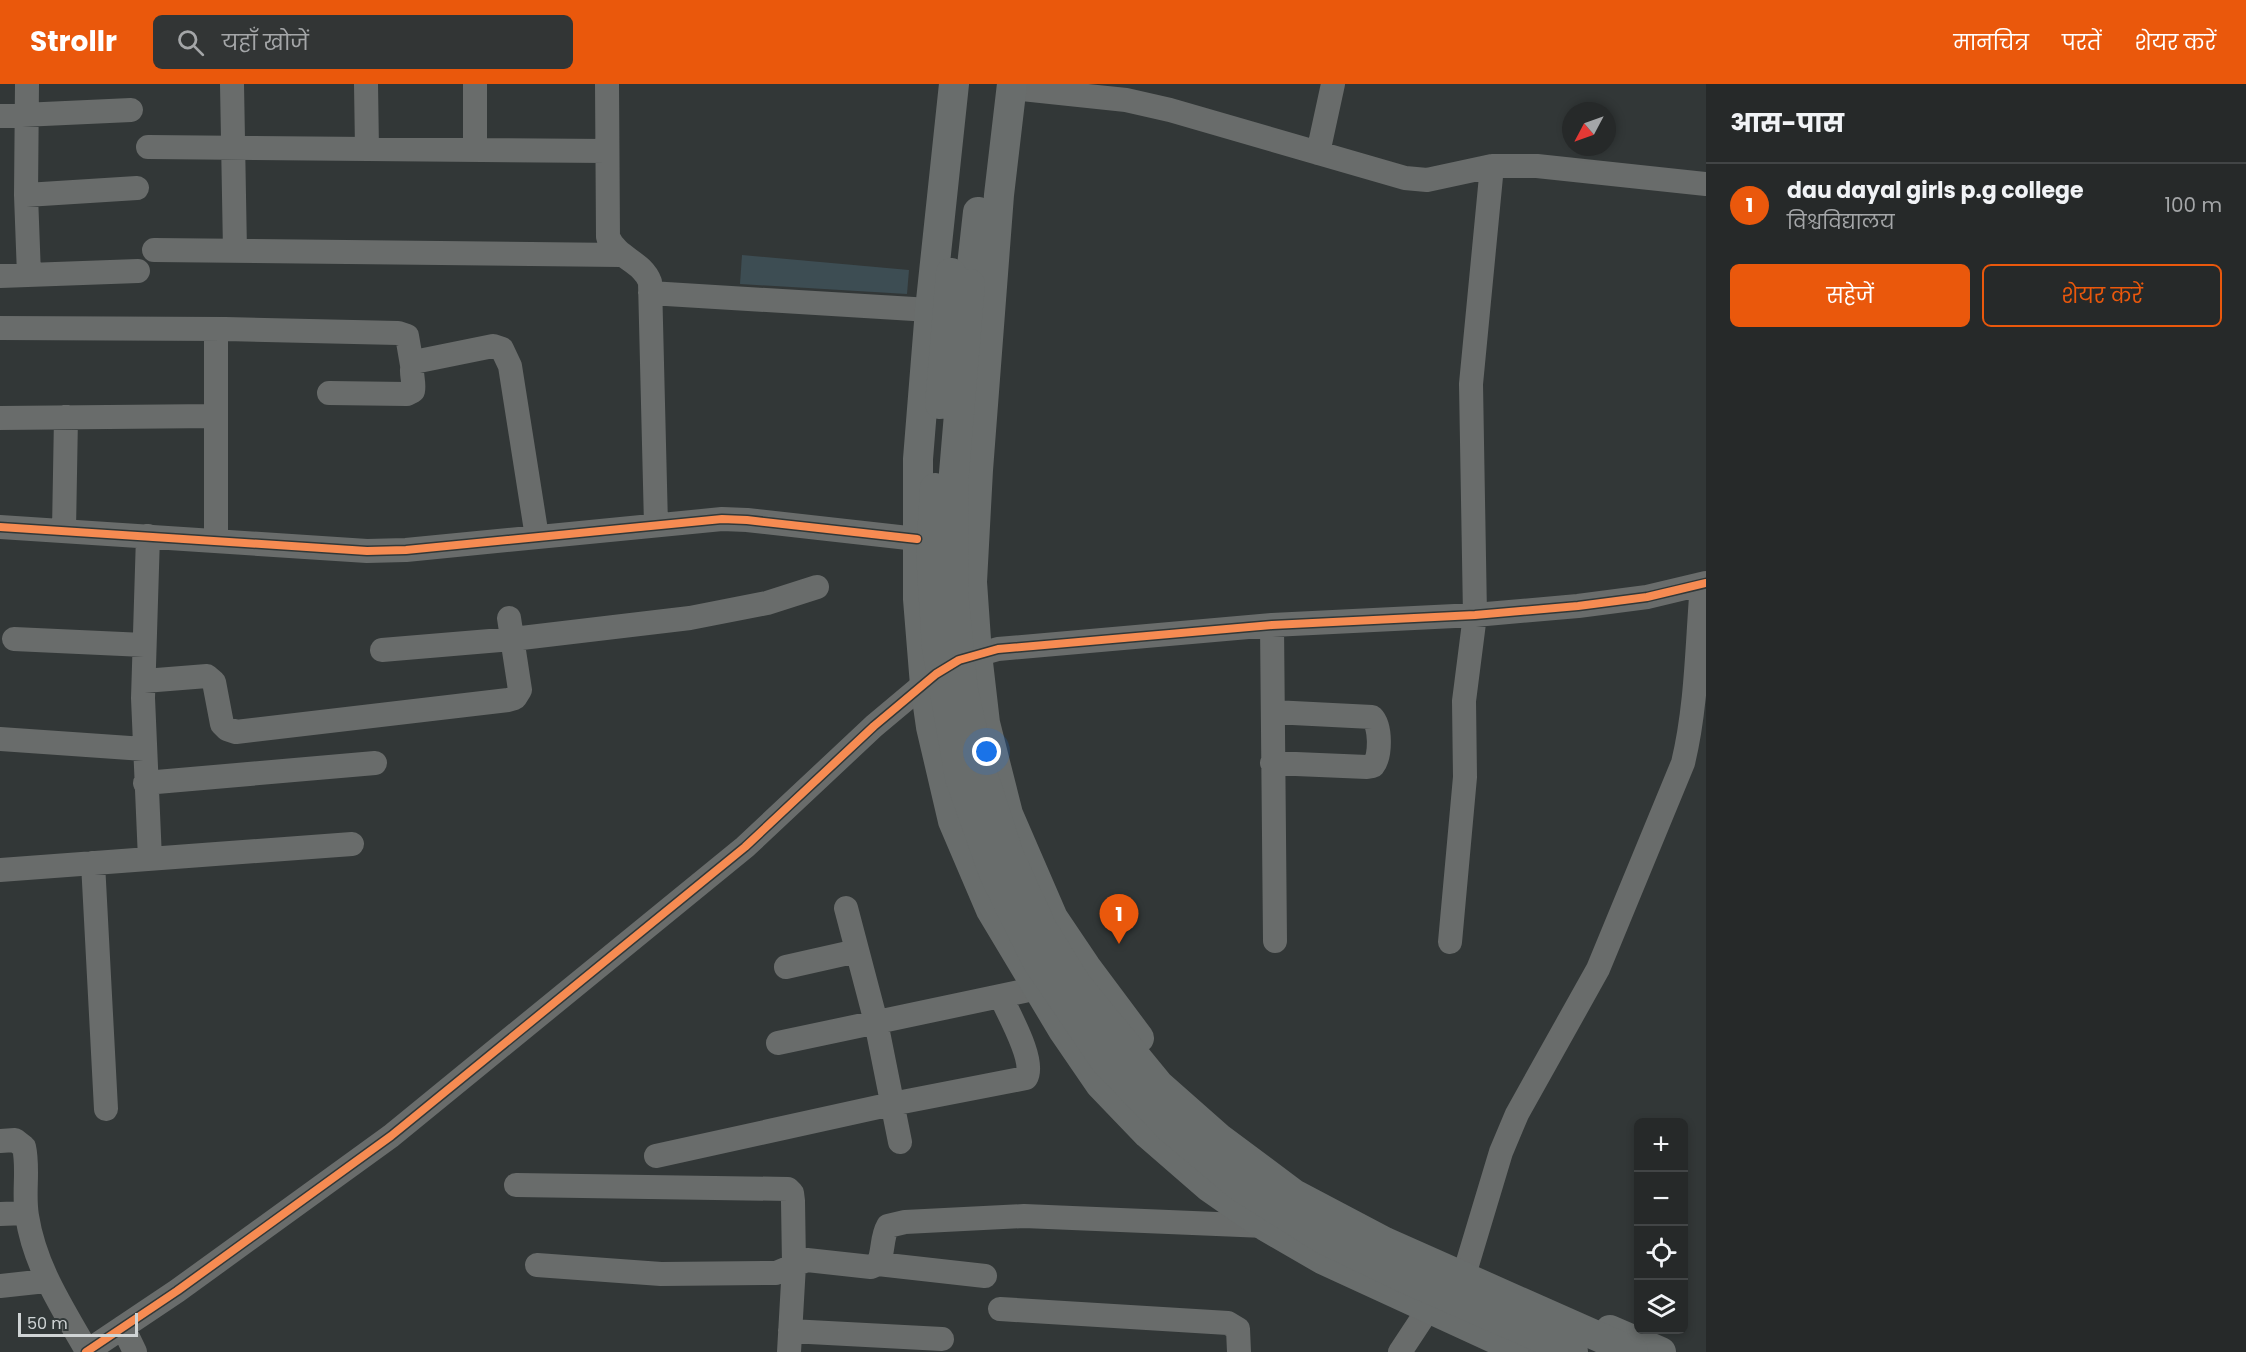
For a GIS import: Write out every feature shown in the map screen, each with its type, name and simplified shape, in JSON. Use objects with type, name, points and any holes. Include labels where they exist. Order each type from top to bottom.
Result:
[{"type":"main road","points":[[954,84],[930,310],[918,459],[918,599],[931,727],[953,821],[991,910],[1100,1084],[1148,1134],[1209,1187],[1265,1226],[1322,1259],[1524,1352]]},
{"type":"main road","points":[[967,84],[963,108],[953,591],[963,690],[982,773],[1010,858],[1042,928],[1071,976],[1159,1085],[1219,1138],[1294,1194],[1385,1242],[1633,1352]]},
{"type":"main road","points":[[1005,85],[960,279],[944,333],[931,554],[937,648],[960,778],[994,874],[1036,961],[1105,1061],[1171,1129],[1239,1186],[1323,1239],[1402,1277],[1574,1352]]},
{"type":"main road","points":[[1005,85],[972,582],[985,723],[1008,814],[1053,918],[1124,1020],[1168,1072],[1224,1128],[1290,1174],[1388,1230],[1661,1352]]},
{"type":"street","points":[[27,84],[26,195],[29,275]]},
{"type":"street","points":[[232,84],[235,251]]},
{"type":"street","points":[[366,84],[368,149]]},
{"type":"street","points":[[475,84],[475,150]]},
{"type":"street","points":[[607,84],[608,237],[620,255],[646,271],[650,282],[656,525]]},
{"type":"street","points":[[1318,153],[1333,84]]},
{"type":"street","points":[[1005,85],[1126,100],[1170,110],[1405,178],[1427,180],[1492,166],[1537,166],[1706,184]]},
{"type":"street","points":[[0,116],[131,110]]},
{"type":"street","points":[[148,147],[607,151]]},
{"type":"street","points":[[1450,942],[1463,815],[1466,750],[1464,701],[1475,615],[1471,384],[1492,166]]},
{"type":"street","points":[[26,195],[137,188]]},
{"type":"street","points":[[154,250],[620,255]]},
{"type":"street","points":[[0,276],[138,271]]},
{"type":"street","points":[[650,293],[930,310]]},
{"type":"street","points":[[0,328],[216,328],[404,334],[409,340],[414,387],[410,393],[329,393]]},
{"type":"street","points":[[216,328],[216,540]]},
{"type":"street","points":[[412,365],[419,360],[493,346],[502,349],[507,356],[537,537]]},
{"type":"street","points":[[0,418],[216,416]]},
{"type":"street","points":[[64,530],[66,417]]},
{"type":"street","points":[[0,527],[387,550],[702,520],[747,520],[917,539]]},
{"type":"street","points":[[148,536],[144,645],[144,749],[150,859]]},
{"type":"street","points":[[0,1140],[20,1141],[24,1147],[26,1213],[32,1245],[46,1281],[86,1351],[177,1291],[391,1136],[745,847],[873,726],[959,660],[998,650],[1272,625],[1475,615],[1578,606],[1647,597],[1704,583],[1700,682],[1683,763],[1598,969],[1517,1114],[1501,1152],[1467,1265]]},
{"type":"street","points":[[382,650],[511,629],[690,618],[767,603],[817,587]]},
{"type":"street","points":[[1272,625],[1275,941]]},
{"type":"street","points":[[144,681],[207,676],[214,682],[222,724],[227,729],[236,732],[514,698],[520,690],[520,680],[511,629]]},
{"type":"street","points":[[14,639],[144,645]]},
{"type":"street","points":[[1272,763],[1367,767],[1372,766],[1378,755],[1377,726],[1372,717],[1273,712]]},
{"type":"street","points":[[0,739],[144,749]]},
{"type":"street","points":[[145,783],[375,763]]},
{"type":"street","points":[[0,870],[352,844]]},
{"type":"street","points":[[93,863],[106,1109]]},
{"type":"street","points":[[846,908],[876,1022],[900,1142]]},
{"type":"street","points":[[786,967],[857,951]]},
{"type":"street","points":[[778,1043],[1038,988]]},
{"type":"street","points":[[656,1156],[892,1104],[1026,1078],[1030,1072],[1029,1060],[1001,997]]},
{"type":"street","points":[[516,1185],[788,1189],[792,1193],[793,1201],[794,1265],[790,1341],[942,1339]]},
{"type":"street","points":[[0,1214],[26,1213]]},
{"type":"street","points":[[878,1264],[881,1258],[884,1233],[888,1226],[896,1222],[1024,1216],[1265,1226]]},
{"type":"street","points":[[537,1265],[661,1274],[776,1273],[807,1260],[871,1267],[878,1264],[985,1276]]},
{"type":"street","points":[[0,1286],[46,1281]]},
{"type":"street","points":[[1400,1352],[1429,1308]]},
{"type":"street","points":[[1000,1309],[1228,1323],[1233,1325],[1240,1334],[1239,1352]]},
{"type":"street","points":[[123,1328],[135,1352]]},
{"type":"building","points":[[742,255],[909,270],[907,294],[740,284]]},
{"type":"cycle path","points":[[0,527],[367,551],[406,550],[722,519],[917,539]]},
{"type":"cycle path","points":[[86,1352],[177,1291],[391,1136],[745,847],[874,726],[936,674],[959,660],[998,649],[1272,625],[1475,615],[1578,606],[1647,597],[1706,583]]},
{"type":"place","name":"dau dayal girls p.g college","points":[[1119,944]]}]
